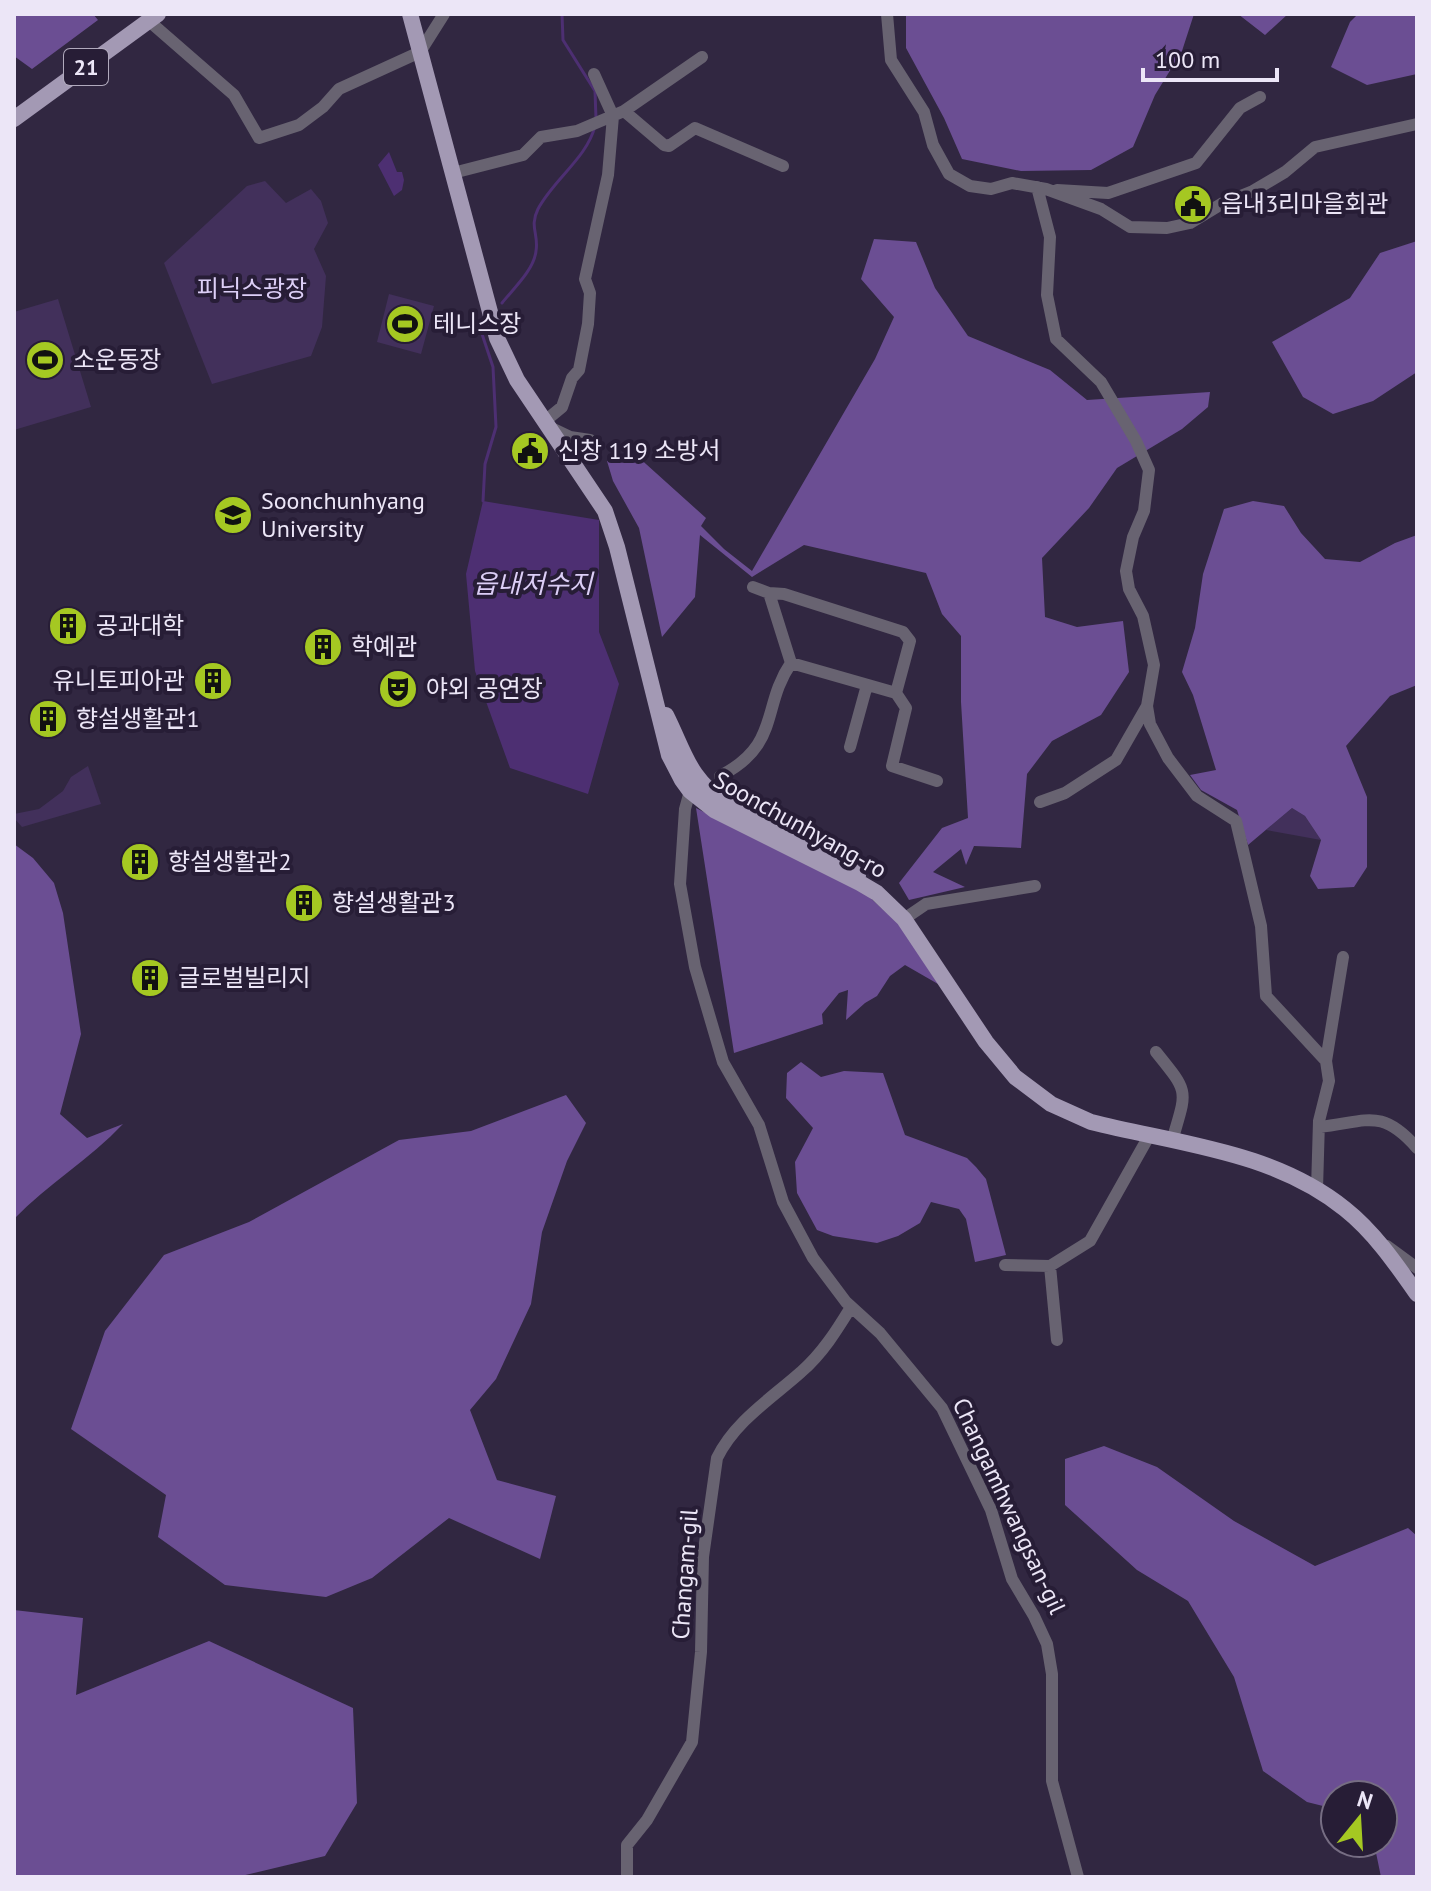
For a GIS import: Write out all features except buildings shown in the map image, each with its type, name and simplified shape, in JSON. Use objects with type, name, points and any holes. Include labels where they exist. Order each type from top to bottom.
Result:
[{"type":"main road","name":"Soonchunhyang-ro","points":[[410,14],[497,338],[517,380],[605,511],[617,547],[669,755],[690,791],[714,810],[877,893],[904,919],[986,1042],[1015,1077],[1051,1104],[1071,1115],[1257,1161],[1317,1189],[1346,1210],[1415,1281]]},
{"type":"main road","name":"21","points":[[14,108],[149,16]]},
{"type":"main road","name":"21","points":[[14,119],[149,16]]},
{"type":"main road","points":[[653,692],[690,770],[708,790],[728,805],[837,857],[877,893]]},
{"type":"street","points":[[149,16],[234,95],[259,138],[299,125],[323,107],[339,89],[420,52],[444,14]]},
{"type":"street","points":[[887,14],[891,60],[924,112],[933,145],[949,174],[970,186],[991,189],[1012,183],[1108,193],[1196,163],[1240,108],[1260,97]]},
{"type":"street","points":[[453,173],[523,155],[541,137],[577,131],[619,114],[702,57]]},
{"type":"street","points":[[594,74],[619,114],[664,145],[669,146],[695,128],[783,166]]},
{"type":"street","points":[[590,440],[570,437],[547,424],[562,407],[572,378],[579,370],[588,324],[590,293],[585,279],[619,114]]},
{"type":"street","points":[[1041,188],[1101,209],[1130,227],[1167,228],[1190,223],[1223,203],[1253,191],[1285,172],[1299,157],[1315,147],[1417,124]]},
{"type":"street","points":[[1041,188],[1050,237],[1047,295],[1056,339],[1101,382],[1136,441],[1149,470],[1144,511],[1133,537],[1126,571],[1129,589],[1143,616],[1154,665],[1147,706],[1150,724],[1168,758],[1197,796],[1236,821],[1261,926],[1266,996],[1326,1061]]},
{"type":"street","points":[[753,587],[903,632],[908,636],[910,646],[896,693]]},
{"type":"street","points":[[690,770],[705,777],[720,776],[750,756],[766,731],[783,677],[791,663],[769,593]]},
{"type":"street","points":[[791,663],[896,693],[906,708],[892,766],[937,781]]},
{"type":"street","points":[[850,747],[867,685]]},
{"type":"street","points":[[1040,802],[1065,793],[1116,760],[1147,706]]},
{"type":"street","points":[[720,776],[716,787],[728,805]]},
{"type":"street","name":"Changamhwangsan-gil","points":[[690,791],[683,823],[680,884],[695,967],[717,1045],[732,1080],[763,1135],[790,1217],[813,1258],[851,1307],[880,1333],[948,1417],[993,1515],[1012,1579],[1047,1644],[1052,1674],[1052,1781],[1078,1877]]},
{"type":"street","points":[[904,919],[926,904],[1035,886]]},
{"type":"street","points":[[1317,1189],[1319,1127],[1329,1081],[1326,1061],[1343,957]]},
{"type":"street","points":[[1156,1052],[1182,1084],[1184,1094],[1172,1141]]},
{"type":"street","points":[[1319,1127],[1370,1119],[1386,1122],[1403,1131],[1417,1148]]},
{"type":"street","points":[[1005,1265],[1050,1266],[1090,1241],[1149,1136]]},
{"type":"street","points":[[1050,1266],[1057,1340]]},
{"type":"street","name":"Changam-gil","points":[[627,1877],[625,1849],[647,1820],[692,1742],[701,1652],[703,1557],[717,1458],[758,1407],[818,1355],[851,1307]]},
{"type":"green space","name":"피닉스광장","points":[[265,181],[286,203],[311,189],[321,201],[328,223],[314,249],[326,276],[322,327],[311,356],[212,384],[164,263],[247,186]]},
{"type":"green space","name":"테니스장","points":[[389,294],[434,306],[421,354],[377,342]]},
{"type":"green space","name":"소운동장","points":[[58,299],[91,407],[14,430],[14,312]]},
{"type":"green space","points":[[88,766],[101,804],[22,827],[14,818],[14,814],[39,809],[63,791],[71,777]]},
{"type":"green space","points":[[1292,808],[1305,816],[1321,840],[1266,830]]},
{"type":"shaded area","points":[[14,14],[93,14],[98,20],[32,69],[14,56]]},
{"type":"shaded area","points":[[906,14],[1194,14],[1182,51],[1155,95],[1133,147],[1091,170],[1021,171],[962,159],[906,48]]},
{"type":"shaded area","points":[[1238,14],[1288,14],[1265,35]]},
{"type":"shaded area","points":[[1358,14],[1417,14],[1417,74],[1367,85],[1331,67],[1350,22]]},
{"type":"shaded area","points":[[874,239],[916,242],[935,288],[968,336],[1050,370],[1087,400],[1210,392],[1208,407],[1182,429],[1117,468],[1089,508],[1042,558],[1045,617],[1077,627],[1123,621],[1129,672],[1101,715],[1052,741],[1027,774],[1021,848],[974,846],[966,865],[961,849],[933,872],[965,887],[909,900],[899,883],[942,828],[968,818],[961,702],[961,636],[942,614],[926,573],[804,545],[752,577],[700,535],[695,597],[662,637],[639,528],[613,481],[607,461],[636,455],[706,518],[701,526],[752,571],[875,359],[894,317],[861,279]]},
{"type":"shaded area","points":[[1417,241],[1417,372],[1373,401],[1333,414],[1303,397],[1272,342],[1350,298],[1380,253]]},
{"type":"shaded area","points":[[1253,501],[1284,506],[1301,533],[1325,559],[1360,562],[1417,535],[1417,685],[1390,696],[1346,746],[1367,797],[1367,867],[1354,887],[1318,889],[1310,876],[1321,840],[1305,816],[1292,808],[1248,845],[1237,810],[1201,790],[1190,775],[1216,770],[1193,695],[1182,672],[1195,628],[1203,574],[1224,509]]},
{"type":"shaded area","points":[[696,808],[866,894],[900,925],[938,984],[905,965],[890,976],[877,996],[846,1020],[848,990],[839,993],[822,1014],[823,1024],[734,1053]]},
{"type":"shaded area","points":[[14,844],[33,858],[54,883],[63,913],[81,1034],[60,1114],[87,1138],[123,1124],[14,1219]]},
{"type":"shaded area","points":[[801,1062],[821,1077],[844,1071],[883,1073],[905,1135],[967,1158],[986,1179],[1006,1255],[975,1262],[966,1219],[959,1209],[931,1202],[920,1223],[898,1236],[877,1243],[833,1236],[817,1230],[797,1193],[795,1162],[813,1128],[786,1098],[787,1073]]},
{"type":"shaded area","points":[[566,1095],[586,1123],[567,1161],[542,1232],[531,1304],[496,1379],[470,1410],[497,1480],[556,1496],[540,1559],[449,1518],[372,1578],[326,1597],[225,1585],[158,1537],[166,1495],[71,1429],[105,1331],[164,1255],[249,1222],[399,1140],[471,1131]]},
{"type":"shaded area","points":[[1104,1446],[1157,1467],[1234,1521],[1315,1566],[1408,1528],[1417,1536],[1417,1877],[1381,1877],[1377,1859],[1399,1859],[1399,1779],[1319,1779],[1319,1805],[1307,1802],[1263,1771],[1234,1677],[1188,1601],[1137,1570],[1065,1505],[1065,1459]]},
{"type":"shaded area","points":[[14,1610],[83,1618],[76,1695],[209,1641],[353,1708],[357,1803],[325,1856],[237,1877],[14,1877]]},
{"type":"water","points":[[389,152],[404,180],[402,190],[394,196],[378,165]]},
{"type":"water","name":"읍내저수지","points":[[483,501],[599,520],[599,632],[619,684],[588,794],[510,768],[475,671],[466,574]]},
{"type":"waterway","points":[[562,14],[563,40],[595,91],[596,119]]},
{"type":"waterway","points":[[502,303],[527,272],[534,258],[537,245],[534,221],[538,209],[585,148],[595,126]]},
{"type":"waterway","points":[[481,331],[493,367],[496,427],[485,464],[483,501]]},
{"type":"place","name":"읍내3리마을회관","points":[[1193,204]]},
{"type":"place","name":"테니스장","points":[[405,324]]},
{"type":"place","name":"소운동장","points":[[45,360]]},
{"type":"place","name":"신창 119 소방서","points":[[530,451]]},
{"type":"place","name":"Soonchunhyang University","points":[[233,515]]},
{"type":"place","name":"공과대학","points":[[68,626]]},
{"type":"place","name":"학예관","points":[[323,647]]},
{"type":"place","name":"유니토피아관","points":[[213,681]]},
{"type":"place","name":"야외 공연장","points":[[398,689]]},
{"type":"place","name":"향설생활관1","points":[[48,719]]},
{"type":"place","name":"향설생활관2","points":[[140,862]]},
{"type":"place","name":"향설생활관3","points":[[304,903]]},
{"type":"place","name":"글로벌빌리지","points":[[150,978]]}]
